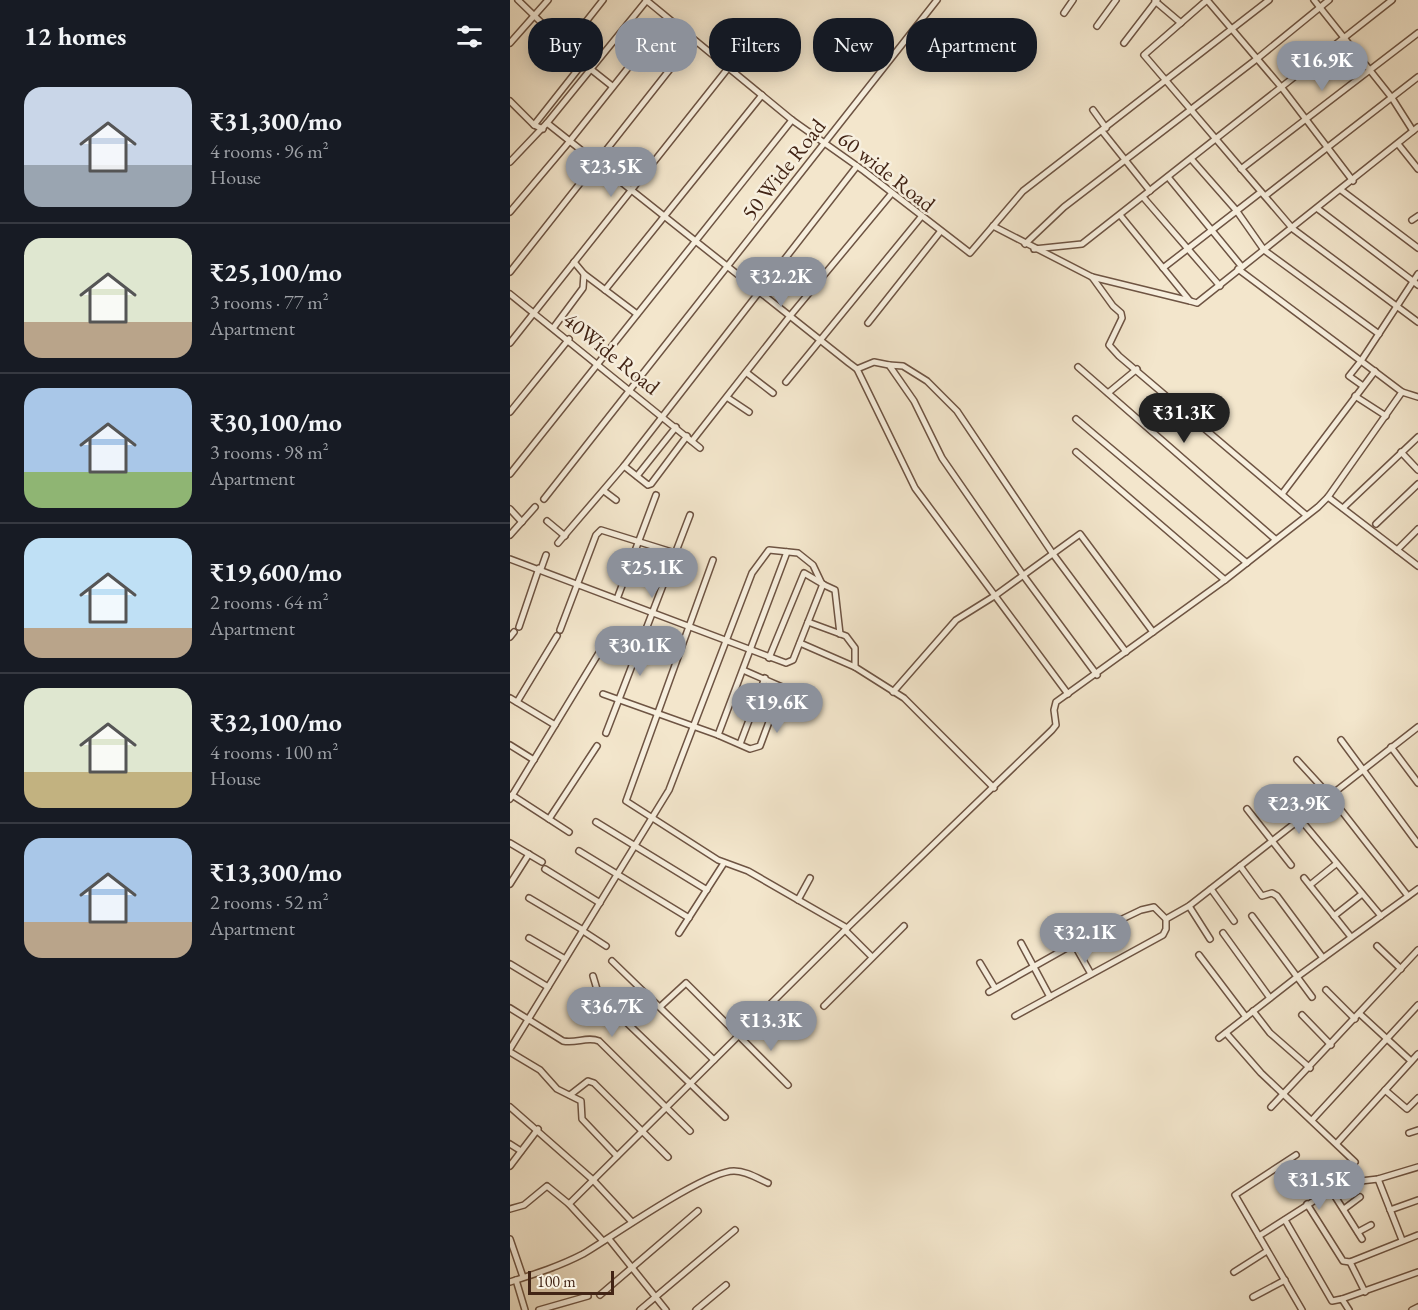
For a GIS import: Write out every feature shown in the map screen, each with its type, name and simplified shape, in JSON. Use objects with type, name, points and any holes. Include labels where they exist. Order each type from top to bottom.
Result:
[{"type":"street","points":[[518,0],[535,16]]},
{"type":"street","points":[[510,43],[548,0]]},
{"type":"street","points":[[589,18],[603,0]]},
{"type":"street","points":[[603,54],[647,0]]},
{"type":"street","name":"60 wide Road","points":[[647,0],[666,18]]},
{"type":"street","name":"50 Wide Road","points":[[544,499],[936,0]]},
{"type":"street","points":[[1064,14],[1073,0]]},
{"type":"street","points":[[1097,26],[1116,0]]},
{"type":"street","points":[[1124,43],[1155,0],[1181,22]]},
{"type":"street","points":[[1353,181],[1258,58],[1207,0],[1144,55],[1192,108],[1240,170],[1293,229],[1418,322]]},
{"type":"street","points":[[1269,0],[1023,191],[993,226],[1092,277],[1197,303],[1416,129],[1314,0]]},
{"type":"street","points":[[1025,244],[1064,207],[1258,58],[1329,0]]},
{"type":"street","points":[[1034,249],[1082,244],[1192,160],[1392,0]]},
{"type":"street","points":[[1240,170],[1418,33]]},
{"type":"street","name":"60 wide Road","points":[[697,43],[709,52]]},
{"type":"street","points":[[534,125],[576,72]]},
{"type":"street","points":[[510,162],[543,129],[589,72]]},
{"type":"street","points":[[596,72],[612,86]]},
{"type":"street","points":[[510,212],[623,72]]},
{"type":"street","points":[[510,272],[668,72]]},
{"type":"street","points":[[510,343],[726,72]]},
{"type":"street","name":"60 wide Road","points":[[734,72],[792,120],[857,166],[970,253],[993,226]]},
{"type":"street","points":[[1163,268],[1236,210],[1327,149],[1418,77]]},
{"type":"street","points":[[605,290],[762,95]]},
{"type":"street","points":[[510,101],[534,125],[543,129]]},
{"type":"street","points":[[1093,110],[1104,129],[1150,191]]},
{"type":"street","points":[[511,470],[792,120]]},
{"type":"street","points":[[547,123],[857,369],[915,488],[1068,694]]},
{"type":"street","points":[[1398,144],[1418,169]]},
{"type":"street","points":[[1192,160],[1236,210],[1264,250],[1379,334]]},
{"type":"street","points":[[558,543],[624,466],[857,166]]},
{"type":"street","points":[[1168,177],[1240,268],[1402,392],[1418,397]]},
{"type":"street","points":[[1341,190],[1418,249]]},
{"type":"street","points":[[624,466],[648,485],[651,484],[728,398],[790,316],[892,193]]},
{"type":"street","points":[[1143,197],[1220,286]]},
{"type":"street","points":[[1318,209],[1416,283]]},
{"type":"street","points":[[1120,215],[1190,301]]},
{"type":"street","points":[[1412,220],[1418,216]]},
{"type":"street","points":[[786,382],[921,217]]},
{"type":"street","points":[[868,323],[940,232]]},
{"type":"street","points":[[574,262],[584,274],[637,314]]},
{"type":"street","points":[[554,327],[583,288],[584,274]]},
{"type":"street","points":[[1363,386],[1349,376],[1397,306],[1416,283],[1418,274]]},
{"type":"street","points":[[1092,277],[1113,306],[1121,313],[1122,318],[1109,345],[1306,515]]},
{"type":"street","name":"40Wide Road","points":[[510,294],[663,415],[700,448]]},
{"type":"street","points":[[510,412],[569,339]]},
{"type":"street","points":[[857,369],[874,362],[903,366],[927,381],[957,411],[1053,554],[1126,651]]},
{"type":"street","points":[[889,365],[914,401],[942,458],[1023,575],[1097,675]]},
{"type":"street","points":[[1078,367],[1275,539]]},
{"type":"street","points":[[1108,393],[1137,369]]},
{"type":"street","points":[[1282,494],[1374,371]]},
{"type":"street","points":[[747,373],[773,393]]},
{"type":"street","points":[[570,1204],[738,1035],[1052,730],[1056,724],[1054,710],[1056,702],[1097,675],[1126,651],[1225,580],[1328,497],[1402,392]]},
{"type":"street","points":[[1355,396],[1386,416]]},
{"type":"street","points":[[728,398],[749,412]]},
{"type":"street","points":[[1076,419],[1247,563]]},
{"type":"street","points":[[637,476],[676,427]]},
{"type":"street","points":[[1343,508],[1418,436]]},
{"type":"street","points":[[1076,452],[1225,580]]},
{"type":"street","points":[[1401,452],[1418,470]]},
{"type":"street","points":[[1376,524],[1418,484]]},
{"type":"street","points":[[604,490],[616,500]]},
{"type":"street","points":[[617,599],[656,495]]},
{"type":"street","points":[[1328,497],[1418,566]]},
{"type":"street","points":[[510,535],[535,507]]},
{"type":"street","points":[[510,509],[522,522]]},
{"type":"street","points":[[606,733],[690,515]]},
{"type":"street","points":[[547,522],[565,536]]},
{"type":"street","points":[[560,630],[596,535],[601,530],[675,553]]},
{"type":"street","points":[[1397,550],[1418,530]]},
{"type":"street","points":[[893,692],[956,620],[996,595],[1080,534],[1153,632]]},
{"type":"street","points":[[510,558],[726,640],[769,658],[789,663],[800,643],[822,584],[813,565],[798,553],[769,550],[752,573],[726,640],[669,790],[510,1050],[540,1070],[557,1089],[581,1101],[582,1119],[617,1156]]},
{"type":"street","points":[[718,735],[787,552]]},
{"type":"street","points":[[519,627],[546,555]]},
{"type":"street","points":[[713,560],[626,801],[724,863],[748,871],[846,929],[872,957]]},
{"type":"street","points":[[769,658],[804,573],[835,590],[840,634]]},
{"type":"street","points":[[808,622],[846,636],[855,648],[855,668]]},
{"type":"street","points":[[517,702],[557,636]]},
{"type":"street","points":[[800,643],[855,668],[893,692],[926,718],[994,788]]},
{"type":"street","points":[[569,832],[511,797],[600,651]]},
{"type":"street","points":[[603,694],[718,735],[750,749],[760,746],[783,689],[780,685],[743,670]]},
{"type":"street","points":[[740,744],[765,678]]},
{"type":"street","points":[[510,698],[555,725]]},
{"type":"street","points":[[1166,919],[1189,906],[1418,727]]},
{"type":"street","points":[[1341,740],[1418,844]]},
{"type":"street","points":[[510,746],[534,760]]},
{"type":"street","points":[[549,819],[597,746]]},
{"type":"street","points":[[1391,747],[1418,783]]},
{"type":"street","points":[[1298,760],[1330,796],[1408,896]]},
{"type":"street","points":[[1247,809],[1291,865]]},
{"type":"street","points":[[1300,819],[1381,916]]},
{"type":"street","points":[[596,822],[707,890]]},
{"type":"street","points":[[510,843],[542,862]]},
{"type":"street","points":[[579,851],[688,918]]},
{"type":"street","points":[[510,884],[529,854]]},
{"type":"street","points":[[679,933],[724,863]]},
{"type":"street","points":[[1310,885],[1336,864]]},
{"type":"street","points":[[1240,866],[1263,896],[1272,893],[1277,896],[1323,958]]},
{"type":"street","points":[[545,869],[600,903]]},
{"type":"street","points":[[798,900],[810,878]]},
{"type":"street","points":[[1304,878],[1351,937]]},
{"type":"street","points":[[1211,889],[1234,921]]},
{"type":"street","points":[[1219,1038],[1297,977],[1418,889]]},
{"type":"street","points":[[1335,916],[1362,894]]},
{"type":"street","points":[[529,898],[606,946]]},
{"type":"street","points":[[1189,906],[1210,939]]},
{"type":"street","points":[[989,992],[1074,944],[1146,909],[1154,907],[1166,919],[1166,930],[1163,934],[1016,1016]]},
{"type":"street","points":[[1252,916],[1312,997]]},
{"type":"street","points":[[824,1006],[904,926]]},
{"type":"street","points":[[1223,933],[1270,998]]},
{"type":"street","points":[[529,938],[566,959]]},
{"type":"street","points":[[1021,943],[1050,997]]},
{"type":"street","points":[[1074,944],[1091,975]]},
{"type":"street","points":[[1377,946],[1401,969]]},
{"type":"street","points":[[1271,1107],[1310,1068],[1418,950]]},
{"type":"street","points":[[1199,954],[1246,1017]]},
{"type":"street","points":[[612,961],[661,1006],[714,1060]]},
{"type":"street","points":[[980,963],[995,988]]},
{"type":"street","points":[[510,964],[548,987]]},
{"type":"street","points":[[593,976],[599,996],[724,1117]]},
{"type":"street","points":[[661,1006],[686,983],[788,1084]]},
{"type":"street","points":[[1326,990],[1357,1017],[1388,1038],[1411,1061]]},
{"type":"street","points":[[1313,1119],[1418,1005]]},
{"type":"street","points":[[510,1008],[563,1041],[572,1042],[591,1038],[599,1041],[690,1131]]},
{"type":"street","points":[[1253,1011],[1270,1033],[1310,1068]]},
{"type":"street","points":[[1302,1015],[1331,1045]]},
{"type":"street","points":[[1226,1032],[1261,1073],[1313,1119],[1355,1162]]},
{"type":"street","points":[[1337,1143],[1418,1054]]},
{"type":"street","points":[[570,1095],[591,1081],[668,1157]]},
{"type":"street","points":[[1385,1090],[1407,1109],[1418,1098]]},
{"type":"street","points":[[510,1107],[594,1180],[632,1222]]},
{"type":"street","points":[[510,1166],[538,1130]]},
{"type":"street","points":[[1409,1133],[1418,1130]]},
{"type":"street","points":[[510,1144],[521,1151]]},
{"type":"street","points":[[1296,1155],[1235,1195],[1302,1310]]},
{"type":"street","points":[[1259,1236],[1331,1190],[1352,1182],[1378,1179],[1418,1167]]},
{"type":"street","points":[[516,1310],[525,1309],[513,1281],[559,1265],[721,1173],[745,1172],[768,1183]]},
{"type":"street","points":[[1378,1179],[1402,1240]]},
{"type":"street","points":[[510,1209],[524,1205],[547,1186],[570,1204],[632,1267],[666,1310]]},
{"type":"street","points":[[1331,1190],[1362,1239]]},
{"type":"street","points":[[1344,1209],[1360,1197]]},
{"type":"street","points":[[1390,1210],[1418,1200]]},
{"type":"street","points":[[1307,1204],[1342,1261],[1350,1262],[1418,1234]]},
{"type":"street","points":[[600,1295],[699,1211]]},
{"type":"street","points":[[1285,1220],[1332,1301],[1365,1292],[1418,1272]]},
{"type":"street","points":[[1358,1232],[1371,1225]]},
{"type":"street","points":[[640,1310],[735,1230]]},
{"type":"street","points":[[510,1239],[524,1277]]},
{"type":"street","points":[[1234,1272],[1267,1251]]},
{"type":"street","points":[[1350,1262],[1365,1292]]},
{"type":"street","points":[[1253,1297],[1285,1280]]},
{"type":"street","points":[[696,1310],[726,1286]]},
{"type":"street","points":[[539,1310],[588,1296]]},
{"type":"street","points":[[1342,1299],[1349,1310]]},
{"type":"street","points":[[1412,1310],[1418,1307]]}]
